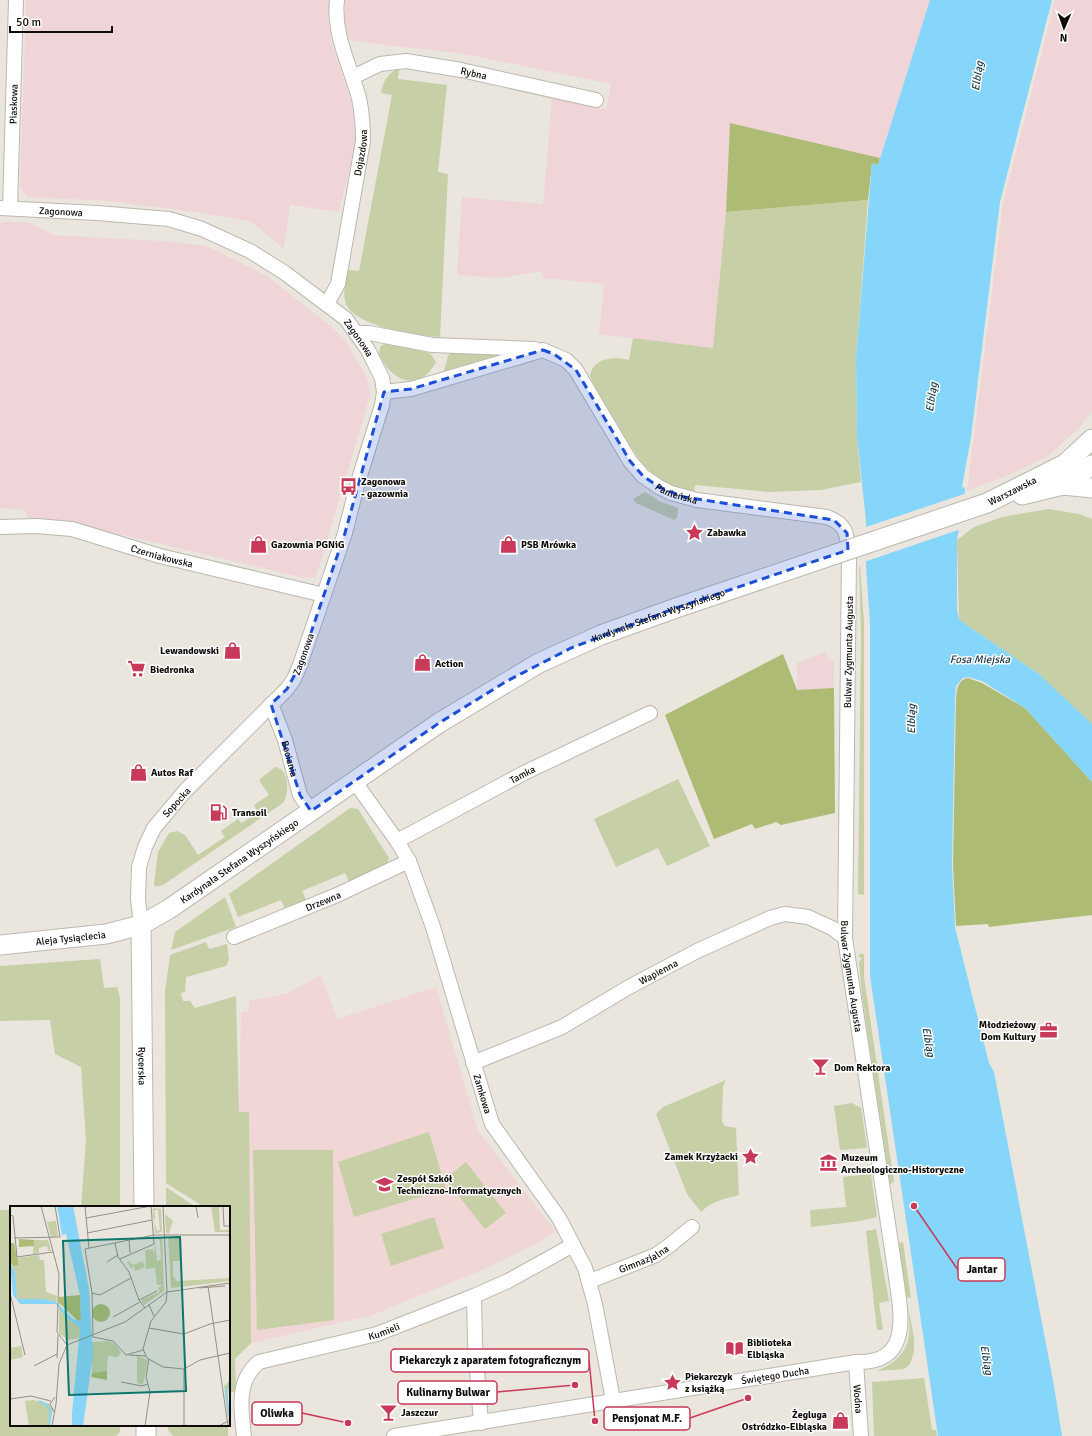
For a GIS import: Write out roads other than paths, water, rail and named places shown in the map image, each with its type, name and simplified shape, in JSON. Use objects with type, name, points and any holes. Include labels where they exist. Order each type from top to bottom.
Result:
[{"type":"main road","name":"Warszawska","points":[[1063,485],[1090,454]]},
{"type":"main road","name":"Warszawska","points":[[987,504],[1064,464],[1090,454]]},
{"type":"main road","name":"Warszawska","points":[[987,504],[1063,485],[1092,488]]},
{"type":"main road","name":"Kardynała Stefana Wyszyńskiego","points":[[141,926],[169,909],[439,723],[539,663],[608,633],[842,555],[987,504]]},
{"type":"main road","name":"Aleja Tysiąclecia","points":[[0,946],[106,934],[141,926]]},
{"type":"main road","name":"Rycerska","points":[[141,926],[144,1206]]},
{"type":"street","name":"Piaskowa","points":[[5,208],[16,0]]},
{"type":"street","name":"Dojazdowa","points":[[327,304],[338,284],[363,141],[363,121],[353,77],[339,36],[336,13],[337,0]]},
{"type":"street","name":"Rybna","points":[[353,77],[380,64],[406,61],[461,70],[596,100]]},
{"type":"street","name":"Zagonowa","points":[[5,208],[169,219],[186,223],[217,235],[250,251],[274,265],[346,319],[357,333],[382,378],[384,392],[382,404],[358,482],[345,533],[324,595],[294,680],[271,704]]},
{"type":"street","name":"Panieńska","points":[[357,333],[369,333],[432,345],[543,350],[566,360],[576,370],[630,461],[643,476],[659,487],[677,495],[697,500],[826,516],[840,523],[847,533],[842,555]]},
{"type":"street","points":[[384,392],[410,389],[543,350]]},
{"type":"street","name":"Czerniakowska","points":[[0,527],[37,526],[72,529],[160,556],[324,595]]},
{"type":"street","name":"Bulwar Zygmunta Augusta","points":[[842,555],[845,938],[895,1270],[901,1324],[898,1343],[883,1358],[870,1363],[856,1362]]},
{"type":"street","name":"Bociania","points":[[271,704],[285,740],[300,795],[311,811]]},
{"type":"street","name":"Sopocka","points":[[141,926],[138,899],[139,867],[145,847],[154,828],[185,791],[271,704]]},
{"type":"street","name":"Tamka","points":[[397,841],[524,773],[650,713]]},
{"type":"street","name":"Zamkowa","points":[[355,782],[397,841],[409,861],[433,927],[492,1124],[560,1218],[590,1281],[614,1400]]},
{"type":"street","name":"Drzewna","points":[[234,936],[337,895],[409,861]]},
{"type":"street","name":"Wapienna","points":[[473,1063],[562,1027],[629,987],[697,951],[770,918],[785,914],[808,917],[832,928],[845,938]]},
{"type":"street","name":"Gimnazjalna","points":[[590,1281],[656,1255],[670,1246],[692,1227]]},
{"type":"street","name":"Kumieli","points":[[244,1436],[241,1392],[246,1375],[259,1362],[377,1334],[508,1281],[573,1245]]},
{"type":"street","points":[[474,1296],[475,1343],[481,1423]]},
{"type":"street","name":"Świętego Ducha","points":[[394,1436],[454,1431],[481,1423],[614,1400],[856,1362]]},
{"type":"street","name":"Wodna","points":[[856,1362],[861,1436]]},
{"type":"water","points":[[930,0],[1052,0],[1000,202],[971,437],[962,487],[965,488],[965,494],[957,540],[957,610],[959,619],[1039,674],[1090,722],[1092,725],[1092,782],[1025,708],[982,681],[968,677],[963,678],[956,686],[955,700],[952,865],[955,927],[989,1063],[994,1072],[1054,1386],[1062,1436],[938,1436],[870,976],[870,623],[866,566],[866,521],[857,436],[856,359],[872,163],[878,165]]},
{"type":"place","name":"Zagonowa - gazownia","points":[[348,487]]},
{"type":"place","name":"Zabawka","points":[[694,532]]},
{"type":"place","name":"Gazownia PGNiG","points":[[258,544]]},
{"type":"place","name":"PSB Mrówka","points":[[508,544]]},
{"type":"place","name":"Lewandowski","points":[[232,650]]},
{"type":"place","name":"Action","points":[[422,663]]},
{"type":"place","name":"Biedronka","points":[[137,669]]},
{"type":"place","name":"Autos Raf","points":[[138,772]]},
{"type":"place","name":"Transoil","points":[[219,812]]},
{"type":"place","name":"Młodzieżowy Dom Kultury","points":[[1049,1030]]},
{"type":"place","name":"Dom Rektora","points":[[821,1067]]},
{"type":"place","name":"Zamek Krzyżacki","points":[[751,1156]]},
{"type":"place","name":"Muzeum Archeologiczno-Historyczne","points":[[828,1163]]},
{"type":"place","name":"Zespół Szkół Techniczno-Informatycznych","points":[[384,1184]]},
{"type":"place","name":"Jantar","points":[[914,1206]]},
{"type":"place","name":"Biblioteka Elbląska","points":[[734,1348]]},
{"type":"place","name":"Piekarczyk z książką","points":[[672,1382]]},
{"type":"place","name":"Kulinarny Bulwar","points":[[575,1385]]},
{"type":"place","name":"Pensjonat M.F.","points":[[748,1398]]},
{"type":"place","name":"Jaszczur","points":[[388,1412]]},
{"type":"place","name":"Żegluga Ostródzko-Elbląska","points":[[840,1420]]},
{"type":"place","name":"Piekarczyk z aparatem fotograficznym","points":[[595,1421]]},
{"type":"place","name":"Oliwka","points":[[348,1423]]},
{"type":"water label","name":"Elbląg","points":[[977,76]]},
{"type":"water label","name":"Elbląg","points":[[931,397]]},
{"type":"water label","name":"Fosa Miejska","points":[[980,659]]},
{"type":"water label","name":"Elbląg","points":[[911,719]]},
{"type":"water label","name":"Elbląg","points":[[929,1042]]},
{"type":"water label","name":"Elbląg","points":[[987,1360]]}]
